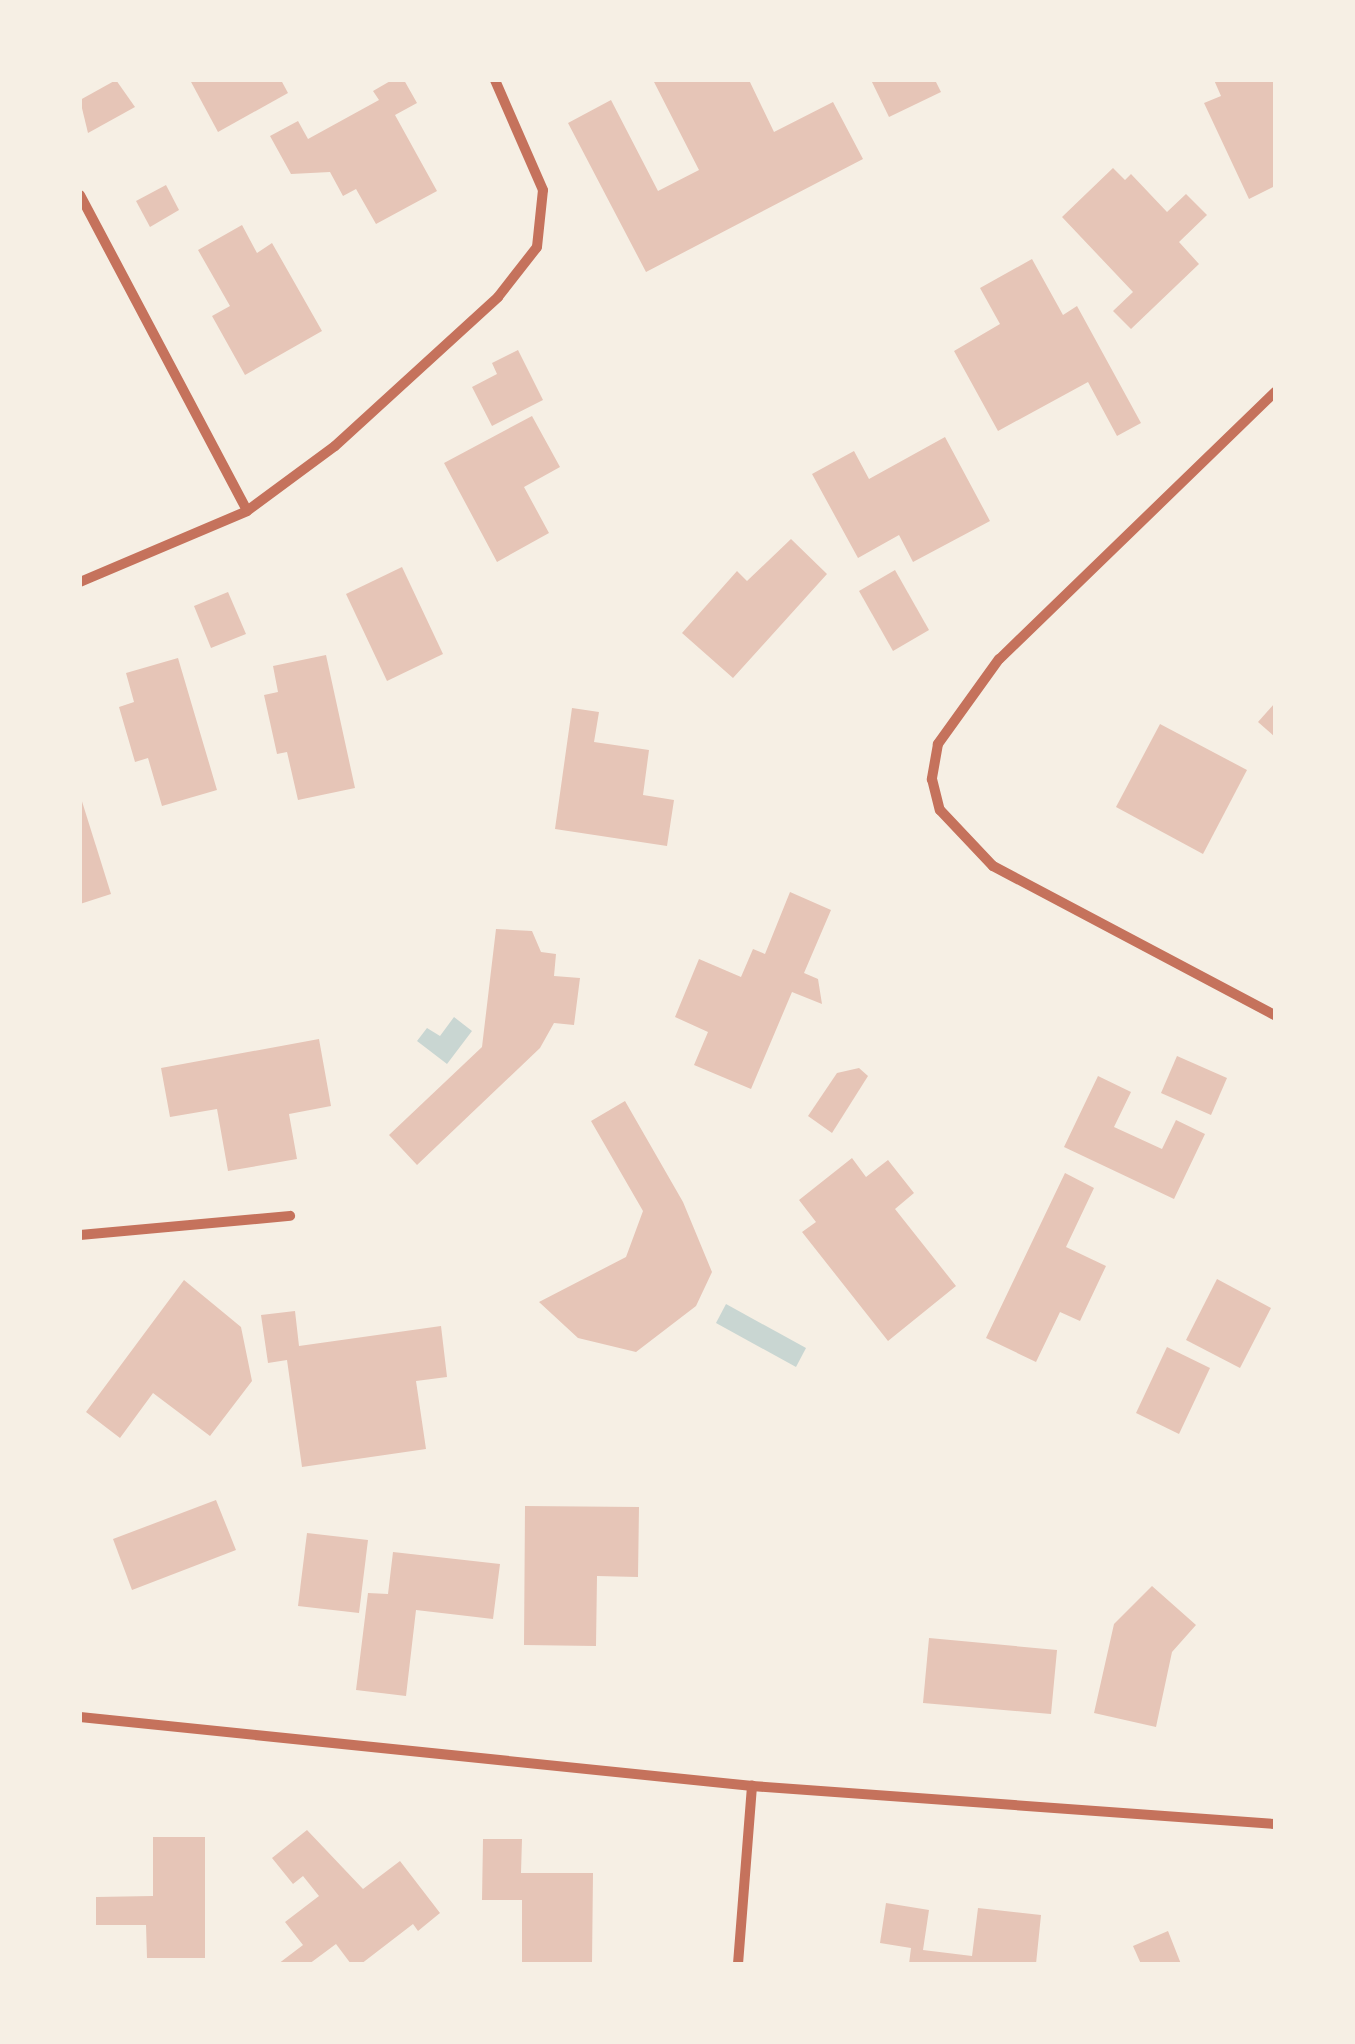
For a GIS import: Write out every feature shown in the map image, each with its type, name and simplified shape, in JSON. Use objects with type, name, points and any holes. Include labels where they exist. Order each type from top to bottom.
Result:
[{"type":"street","points":[[80,582],[247,511],[362,421],[498,296],[536,247],[544,190],[495,80]]},
{"type":"street","points":[[80,195],[247,511]]},
{"type":"street","points":[[1275,392],[999,659],[938,744],[932,780],[940,810],[993,866],[1275,1015]]},
{"type":"street","points":[[80,1235],[290,1216]]},
{"type":"street","points":[[80,1717],[752,1786],[1275,1824]]},
{"type":"street","points":[[738,1964],[752,1786]]},
{"type":"shaded area","points":[[454,1017],[472,1031],[447,1064],[417,1041],[427,1028],[440,1036]]},
{"type":"shaded area","points":[[726,1304],[806,1348],[796,1367],[716,1323]]},
{"type":"building","points":[[116,80],[135,107],[88,133],[80,100]]},
{"type":"building","points":[[190,80],[281,80],[288,93],[218,132]]},
{"type":"building","points":[[392,80],[404,80],[417,103],[395,115],[437,191],[376,224],[356,189],[343,196],[330,172],[291,174],[270,136],[298,121],[308,139],[379,100],[373,91]]},
{"type":"building","points":[[653,80],[749,80],[774,132],[833,102],[863,159],[646,272],[568,123],[611,100],[658,191],[699,170]]},
{"type":"building","points":[[871,80],[935,80],[941,92],[889,117]]},
{"type":"building","points":[[1214,80],[1275,80],[1275,186],[1249,199],[1204,103],[1221,96]]},
{"type":"building","points":[[1113,168],[1125,180],[1131,174],[1167,212],[1186,194],[1207,215],[1179,242],[1199,264],[1131,329],[1113,311],[1133,292],[1062,217]]},
{"type":"building","points":[[166,185],[179,210],[150,227],[136,201]]},
{"type":"building","points":[[242,225],[257,253],[272,243],[322,331],[245,375],[212,316],[230,306],[198,250]]},
{"type":"building","points":[[1032,259],[1063,315],[1077,306],[1141,423],[1117,436],[1088,382],[998,431],[954,351],[1000,324],[980,288]]},
{"type":"building","points":[[518,350],[543,400],[492,426],[472,387],[497,374],[492,363]]},
{"type":"building","points":[[532,416],[560,467],[524,487],[549,533],[497,562],[444,463]]},
{"type":"building","points":[[945,437],[990,521],[913,562],[899,535],[858,558],[812,474],[854,451],[869,479]]},
{"type":"building","points":[[791,539],[827,574],[733,678],[682,633],[737,571],[747,581]]},
{"type":"building","points":[[402,567],[443,654],[387,681],[346,594]]},
{"type":"building","points":[[895,570],[929,630],[893,651],[859,591]]},
{"type":"building","points":[[228,592],[246,634],[211,648],[194,606]]},
{"type":"building","points":[[326,655],[355,788],[298,800],[287,752],[277,754],[264,695],[278,692],[273,666]]},
{"type":"building","points":[[178,658],[217,790],[162,806],[148,758],[135,762],[119,707],[134,702],[126,673]]},
{"type":"building","points":[[1275,703],[1275,737],[1258,722]]},
{"type":"building","points":[[572,708],[599,712],[594,742],[649,750],[643,795],[674,800],[667,846],[555,829]]},
{"type":"building","points":[[1160,724],[1247,770],[1203,854],[1116,807]]},
{"type":"building","points":[[80,795],[111,894],[80,904]]},
{"type":"building","points":[[790,892],[831,910],[804,973],[818,979],[822,1004],[792,992],[751,1089],[694,1065],[708,1032],[675,1017],[699,959],[741,977],[753,949],[765,954]]},
{"type":"building","points":[[496,929],[532,931],[541,952],[556,954],[554,976],[580,978],[574,1025],[554,1023],[540,1048],[417,1165],[389,1135],[482,1047]]},
{"type":"building","points":[[319,1039],[331,1106],[289,1114],[297,1159],[228,1171],[217,1109],[170,1117],[161,1068]]},
{"type":"building","points":[[1177,1056],[1227,1078],[1211,1115],[1161,1093]]},
{"type":"building","points":[[859,1068],[868,1076],[832,1133],[808,1116],[837,1073]]},
{"type":"building","points":[[1098,1076],[1131,1092],[1114,1127],[1162,1149],[1176,1120],[1205,1134],[1174,1199],[1064,1147]]},
{"type":"building","points":[[625,1101],[683,1202],[712,1272],[696,1306],[636,1352],[578,1338],[539,1302],[626,1257],[643,1211],[591,1121]]},
{"type":"building","points":[[852,1158],[866,1177],[888,1160],[914,1193],[895,1209],[956,1286],[888,1341],[802,1232],[816,1222],[799,1200]]},
{"type":"building","points":[[1065,1173],[1094,1188],[1066,1247],[1106,1266],[1080,1321],[1060,1312],[1036,1362],[986,1338]]},
{"type":"building","points":[[1217,1279],[1271,1308],[1240,1368],[1186,1340]]},
{"type":"building","points":[[184,1280],[241,1327],[252,1381],[210,1436],[153,1393],[120,1438],[86,1412]]},
{"type":"building","points":[[295,1311],[299,1346],[441,1326],[447,1377],[416,1381],[426,1449],[302,1467],[287,1360],[268,1363],[261,1315]]},
{"type":"building","points":[[1167,1347],[1210,1368],[1179,1434],[1136,1413]]},
{"type":"building","points":[[216,1500],[236,1550],[132,1590],[113,1539]]},
{"type":"building","points":[[525,1506],[639,1507],[638,1577],[597,1576],[596,1646],[524,1645]]},
{"type":"building","points":[[307,1533],[368,1540],[359,1613],[298,1606]]},
{"type":"building","points":[[393,1552],[500,1564],[493,1619],[416,1610],[406,1696],[356,1690],[368,1593],[388,1594]]},
{"type":"building","points":[[1152,1586],[1196,1625],[1172,1652],[1156,1727],[1094,1713],[1114,1624]]},
{"type":"building","points":[[929,1638],[1057,1650],[1051,1714],[923,1703]]},
{"type":"building","points":[[307,1830],[363,1889],[400,1861],[440,1913],[418,1931],[413,1924],[361,1964],[351,1964],[336,1944],[309,1964],[278,1964],[303,1945],[285,1922],[319,1896],[303,1876],[293,1884],[272,1858]]},
{"type":"building","points":[[153,1837],[205,1837],[205,1958],[147,1958],[146,1925],[96,1925],[96,1897],[153,1896]]},
{"type":"building","points":[[483,1839],[522,1839],[521,1873],[593,1873],[592,1964],[522,1964],[522,1900],[482,1900]]},
{"type":"building","points":[[886,1903],[929,1910],[923,1950],[972,1956],[978,1908],[1041,1915],[1036,1964],[909,1964],[911,1948],[880,1943]]},
{"type":"building","points":[[1168,1931],[1181,1964],[1141,1964],[1133,1946]]}]
